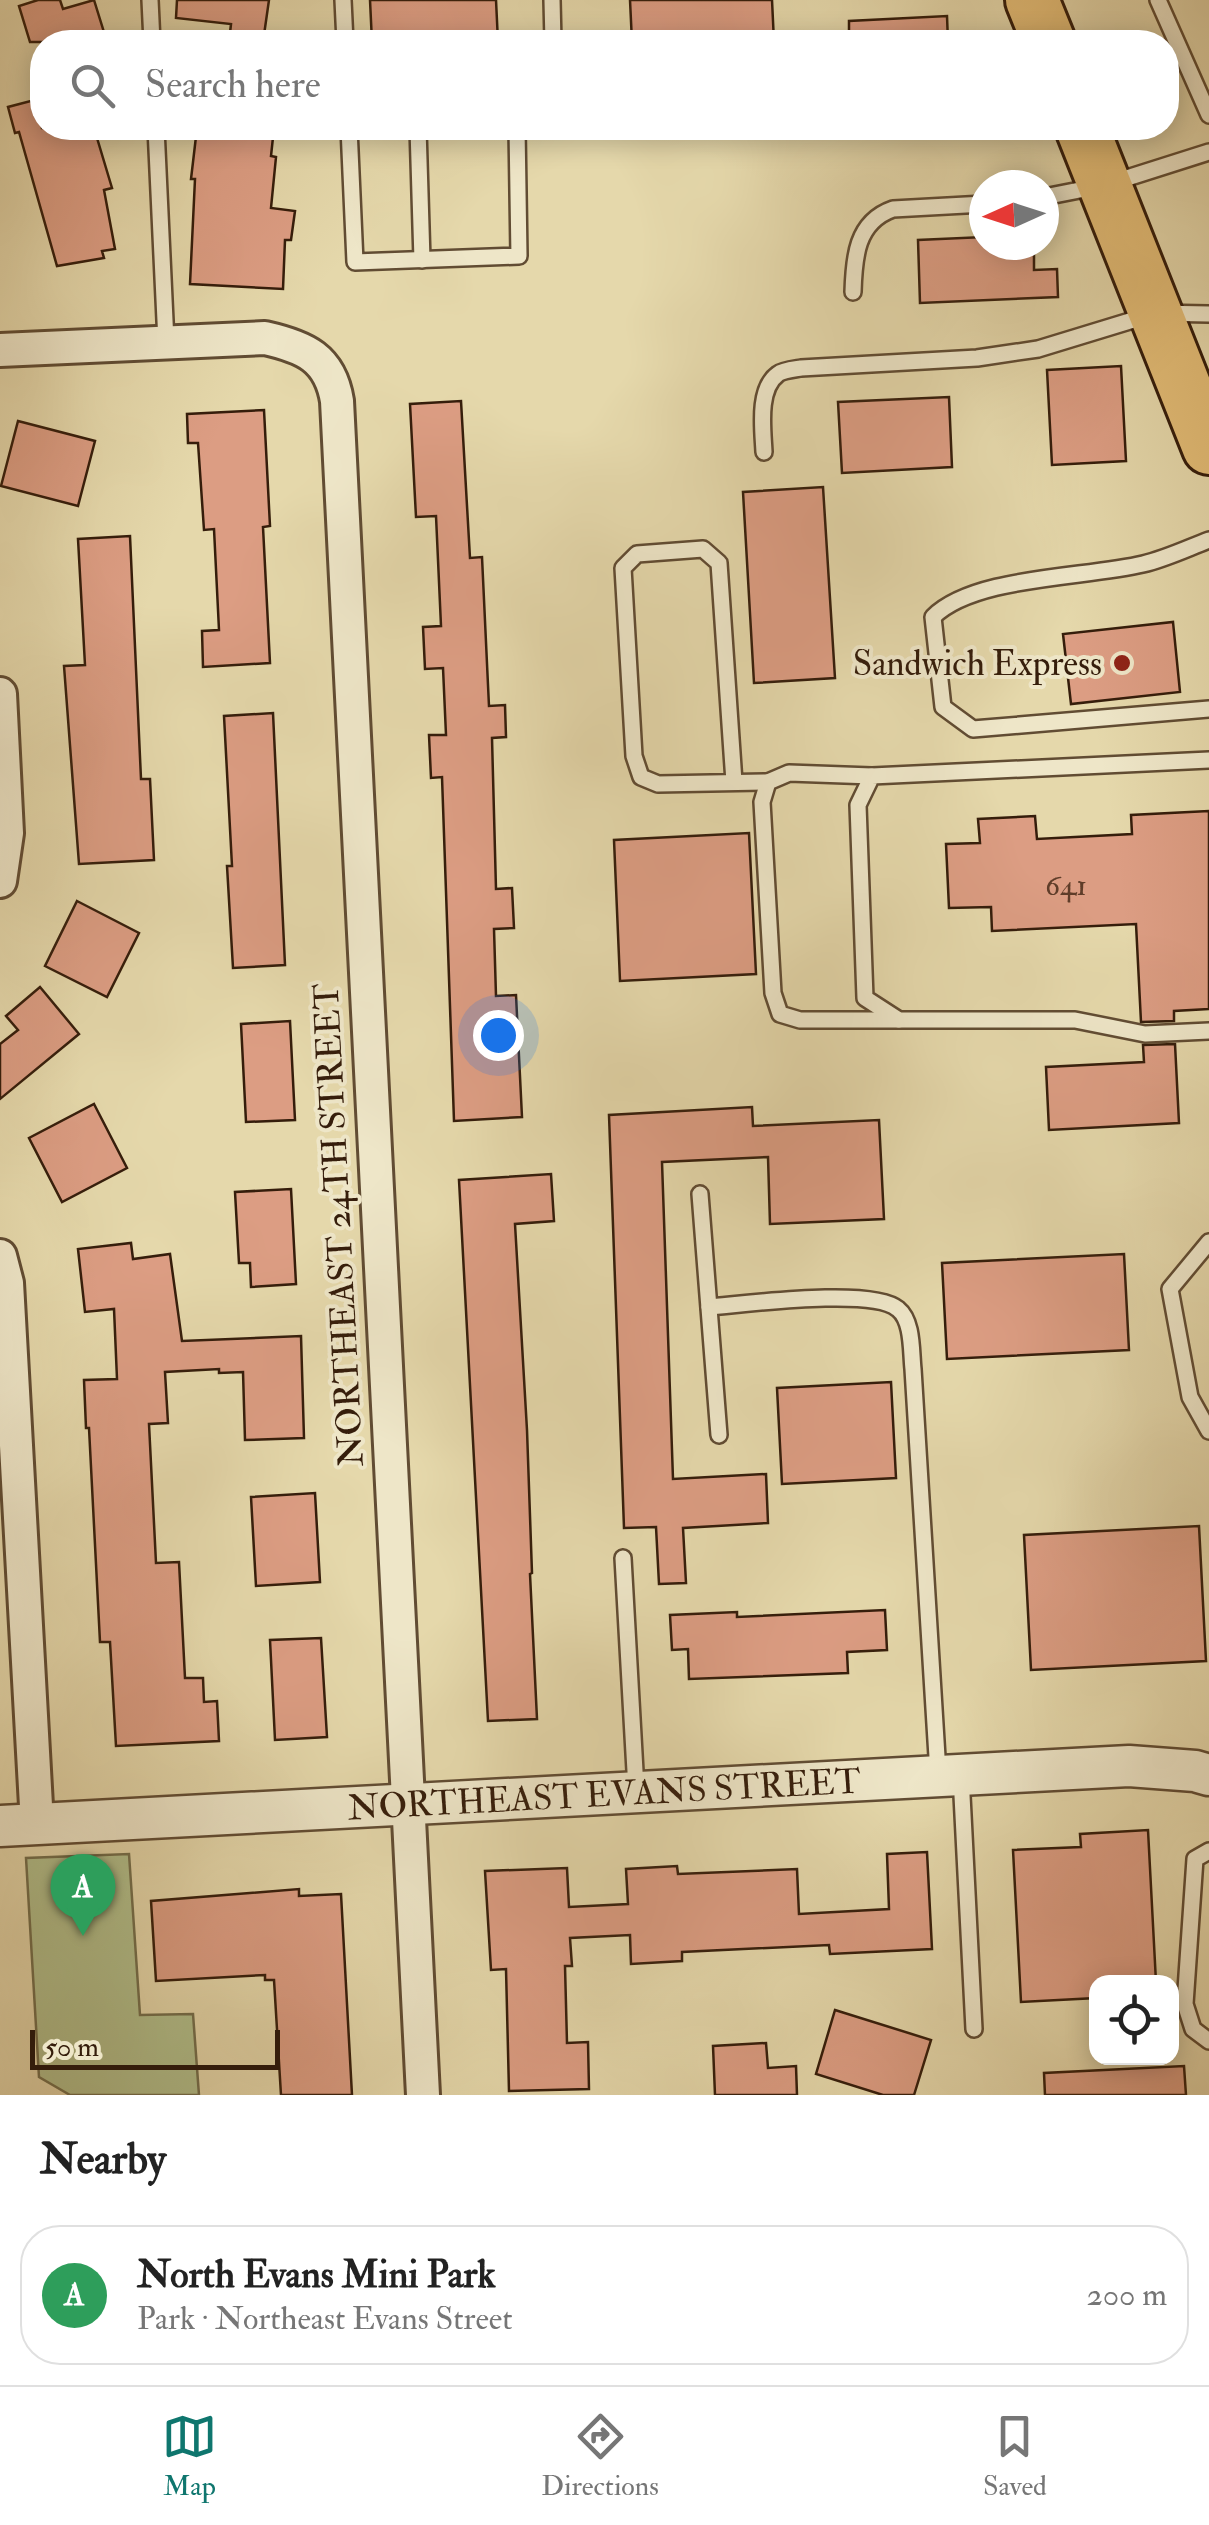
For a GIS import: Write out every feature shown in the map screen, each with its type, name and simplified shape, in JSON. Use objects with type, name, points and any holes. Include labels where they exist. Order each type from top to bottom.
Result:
[{"type":"highway","points":[[1032,0],[1044,30]]},
{"type":"highway","points":[[1087,140],[1209,448]]},
{"type":"street","name":"NORTHEAST 24TH STREET","points":[[166,342],[266,338],[294,344],[315,357],[334,379],[338,401],[423,2095]]},
{"type":"street","points":[[0,350],[166,342]]},
{"type":"street","points":[[0,694],[7,834],[0,881]]},
{"type":"street","points":[[0,1256],[7,1283],[18,1825]]},
{"type":"street","name":"NORTHEAST EVANS STREET","points":[[18,1825],[1129,1766],[1209,1775]]},
{"type":"lane","points":[[150,0],[151,30]]},
{"type":"lane","points":[[343,0],[344,30]]},
{"type":"lane","points":[[552,0],[553,30]]},
{"type":"lane","points":[[1158,0],[1171,30]]},
{"type":"lane","points":[[1179,47],[1209,115]]},
{"type":"lane","points":[[157,140],[166,342]]},
{"type":"lane","points":[[349,140],[354,262],[519,256],[518,140]]},
{"type":"lane","points":[[418,140],[422,260]]},
{"type":"lane","points":[[1059,193],[1105,184],[1209,152]]},
{"type":"lane","points":[[854,292],[858,243],[867,224],[880,213],[893,208],[969,205]]},
{"type":"lane","points":[[764,452],[763,408],[771,383],[779,373],[802,368],[977,358],[1038,349],[1156,313],[1209,314]]},
{"type":"lane","points":[[1209,540],[1146,564],[987,590],[947,604],[933,618],[943,706],[973,729],[1209,708]]},
{"type":"lane","points":[[734,782],[719,563],[703,549],[637,554],[623,568],[634,756],[641,777],[658,784],[768,782],[790,773],[872,776],[1209,760]]},
{"type":"lane","points":[[872,776],[858,804],[865,998],[899,1020]]},
{"type":"lane","points":[[768,782],[762,802],[773,993],[780,1014],[800,1020],[1076,1020],[1146,1034],[1209,1031]]},
{"type":"lane","points":[[700,1194],[719,1435]]},
{"type":"lane","points":[[1209,1242],[1170,1289],[1190,1397],[1209,1431]]},
{"type":"lane","points":[[710,1306],[852,1298],[898,1308],[908,1323],[974,2029]]},
{"type":"lane","points":[[623,1558],[636,1794]]},
{"type":"lane","points":[[1209,1851],[1195,1859],[1185,2004],[1193,2029],[1209,2041]]},
{"type":"green space","points":[[129,1854],[140,2015],[193,2014],[199,2095],[70,2095],[39,2077],[26,1858]]},
{"type":"building","points":[[38,0],[60,0],[63,9],[94,0],[103,30],[30,30],[30,42],[19,6]]},
{"type":"building","points":[[177,0],[269,0],[265,30],[230,30],[231,24],[176,18]]},
{"type":"building","points":[[370,0],[496,0],[497,30],[371,30]]},
{"type":"building","points":[[630,0],[772,0],[773,30],[631,30]]},
{"type":"building","points":[[947,16],[948,30],[849,30],[849,21]]},
{"type":"building","points":[[30,101],[30,140],[98,140],[112,188],[104,190],[115,249],[102,251],[104,258],[57,266],[19,132],[15,133],[8,107]]},
{"type":"building","points":[[196,140],[273,140],[271,156],[276,157],[271,208],[295,211],[291,240],[285,240],[283,289],[190,284],[195,179],[191,179]]},
{"type":"building","points":[[969,238],[969,260],[1034,260],[1034,270],[1057,269],[1058,297],[920,303],[918,240]]},
{"type":"building","points":[[1121,366],[1126,461],[1052,465],[1047,370]]},
{"type":"building","points":[[949,397],[952,467],[842,473],[838,402]]},
{"type":"building","points":[[461,401],[470,558],[482,557],[489,706],[505,705],[506,737],[492,738],[496,889],[512,888],[514,928],[494,929],[496,996],[516,995],[522,1117],[454,1121],[442,777],[431,778],[429,735],[446,735],[443,668],[425,669],[423,627],[441,626],[436,516],[416,517],[410,404]]},
{"type":"building","points":[[264,410],[270,526],[263,527],[270,663],[203,667],[202,631],[219,630],[214,529],[204,530],[198,443],[188,443],[187,414]]},
{"type":"building","points":[[18,421],[95,441],[78,506],[1,486]]},
{"type":"building","points":[[823,487],[835,678],[754,683],[743,492]]},
{"type":"building","points":[[130,536],[141,779],[150,779],[154,860],[79,864],[64,666],[85,665],[78,539]]},
{"type":"building","name":"Sandwich Express","points":[[1173,622],[1180,692],[1071,704],[1063,634]]},
{"type":"building","points":[[273,713],[285,965],[233,968],[224,716]]},
{"type":"building","points":[[1209,811],[1209,1009],[1174,1011],[1174,1021],[1141,1022],[1136,924],[992,931],[991,907],[949,908],[946,844],[980,843],[978,819],[1035,816],[1037,839],[1132,834],[1131,815]]},
{"type":"building","points":[[749,833],[756,974],[620,981],[614,840]]},
{"type":"building","points":[[77,901],[139,933],[107,997],[45,966]]},
{"type":"building","points":[[40,987],[79,1034],[0,1099],[0,1044],[18,1030],[6,1016]]},
{"type":"building","points":[[290,1021],[295,1120],[246,1122],[241,1024]]},
{"type":"building","points":[[1175,1044],[1179,1123],[1049,1130],[1046,1067],[1144,1062],[1143,1045]]},
{"type":"building","points":[[94,1104],[127,1168],[62,1202],[29,1138]]},
{"type":"building","points":[[752,1107],[753,1126],[879,1120],[884,1219],[770,1224],[768,1157],[662,1162],[673,1479],[766,1474],[768,1523],[683,1528],[686,1583],[659,1584],[656,1527],[624,1528],[609,1115]]},
{"type":"building","points":[[551,1174],[554,1221],[515,1224],[537,1719],[488,1721],[459,1180]]},
{"type":"building","points":[[291,1189],[296,1284],[251,1287],[250,1263],[239,1263],[235,1192]]},
{"type":"building","points":[[131,1243],[133,1259],[170,1254],[182,1341],[301,1336],[304,1438],[245,1440],[243,1372],[219,1373],[219,1369],[165,1372],[168,1423],[149,1424],[156,1563],[179,1562],[185,1678],[203,1678],[204,1702],[217,1701],[219,1741],[116,1746],[110,1642],[100,1642],[84,1380],[117,1379],[114,1309],[85,1312],[78,1249]]},
{"type":"building","points":[[1124,1254],[1129,1350],[947,1359],[942,1263]]},
{"type":"building","points":[[891,1382],[896,1478],[782,1484],[777,1388]]},
{"type":"building","points":[[315,1493],[320,1582],[256,1586],[251,1497]]},
{"type":"building","points":[[1199,1526],[1206,1661],[1031,1670],[1024,1535]]},
{"type":"building","points":[[885,1610],[887,1650],[847,1652],[848,1673],[689,1679],[688,1649],[672,1650],[670,1615],[737,1612],[737,1617]]},
{"type":"building","points":[[321,1638],[327,1737],[275,1740],[270,1640]]},
{"type":"building","points":[[1148,1830],[1156,1975],[1089,1975],[1089,1998],[1021,2002],[1013,1850],[1081,1847],[1080,1834]]},
{"type":"building","points":[[927,1852],[932,1949],[830,1954],[829,1945],[682,1952],[682,1961],[631,1964],[630,1935],[570,1938],[572,1966],[565,1966],[567,2043],[588,2042],[589,2089],[509,2091],[506,1969],[491,1970],[485,1871],[567,1868],[569,1907],[628,1904],[626,1869],[677,1866],[678,1874],[797,1869],[799,1914],[889,1909],[887,1854]]},
{"type":"building","points":[[299,1889],[299,1896],[341,1894],[352,2095],[281,2095],[274,1980],[265,1980],[265,1975],[156,1981],[151,1901]]},
{"type":"building","points":[[835,2010],[931,2040],[914,2095],[883,2095],[816,2074]]},
{"type":"building","points":[[766,2043],[768,2068],[796,2066],[797,2095],[715,2095],[713,2046]]},
{"type":"building","points":[[1184,2066],[1186,2095],[1045,2095],[1044,2073]]},
{"type":"place","name":"Sandwich Express","points":[[1122,663]]},
{"type":"place","name":"North Evans Mini Park","points":[[83,1936]]}]
